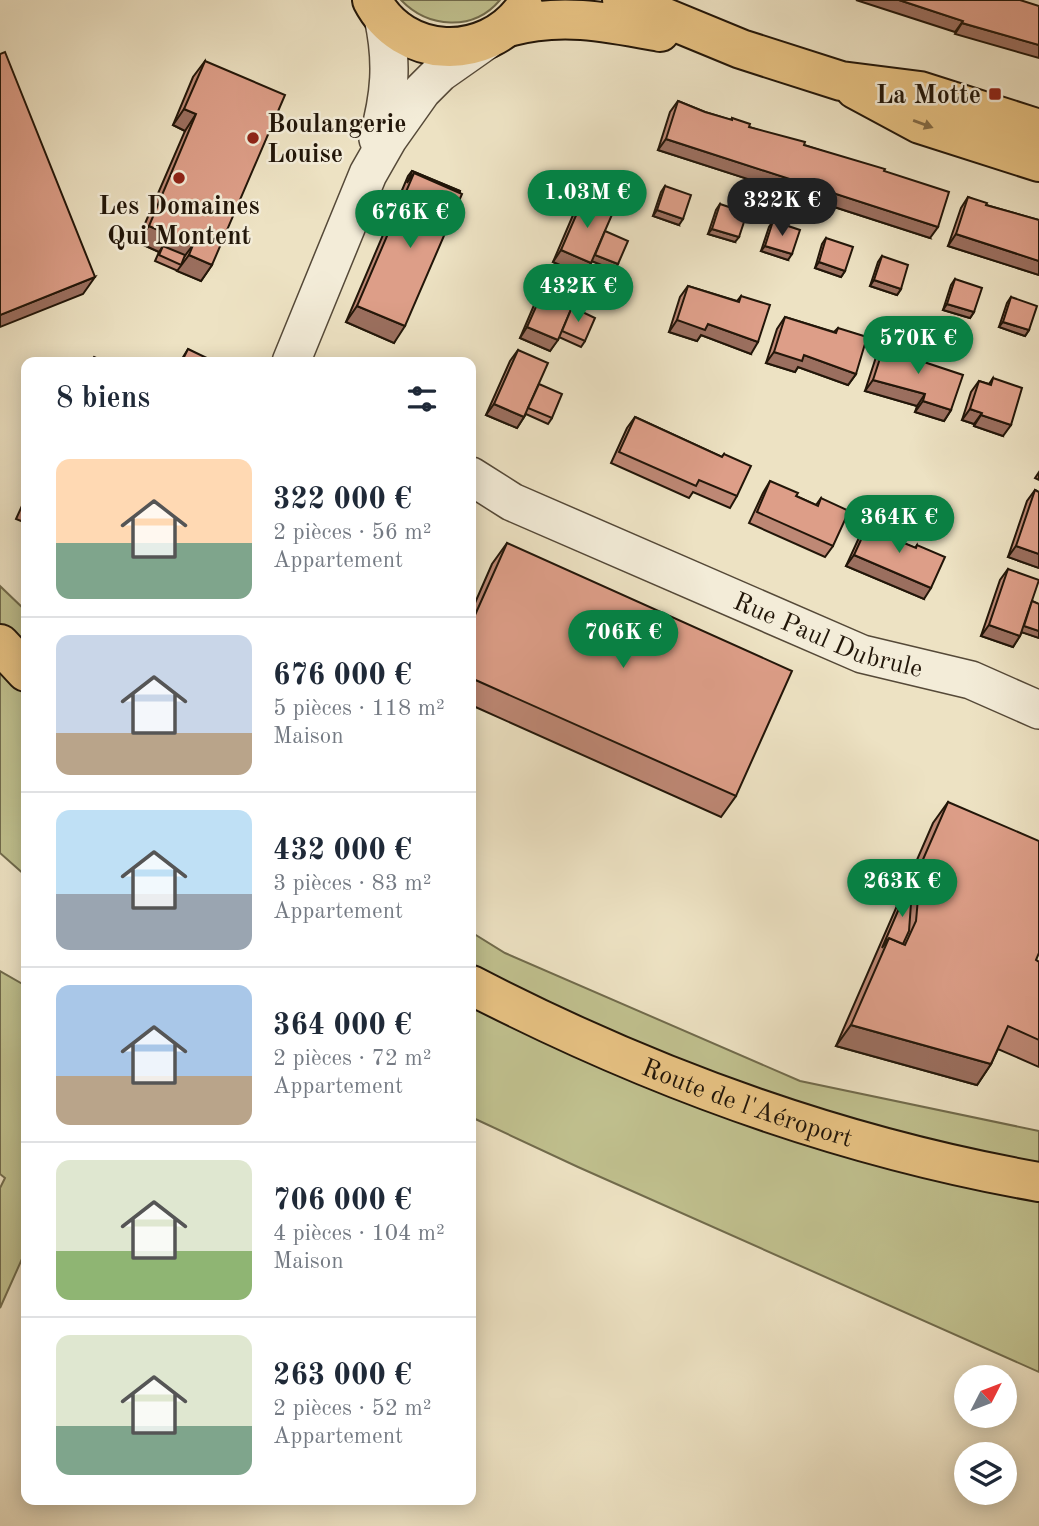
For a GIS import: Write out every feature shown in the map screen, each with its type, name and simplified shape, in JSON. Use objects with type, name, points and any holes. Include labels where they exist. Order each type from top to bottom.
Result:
[{"type":"main road","points":[[622,0],[741,49],[841,81],[920,92],[1039,130]]},
{"type":"main road","points":[[377,8],[402,34],[425,44],[463,47],[508,22],[569,18],[635,27],[741,49]]},
{"type":"main road","points":[[841,81],[920,124],[1039,162]]},
{"type":"main road","points":[[0,644],[21,667]]},
{"type":"main road","points":[[0,657],[21,675]]},
{"type":"main road","name":"Route de l'Aéroport","points":[[476,988],[608,1049],[695,1085],[803,1124],[905,1153],[1039,1182]]},
{"type":"street","points":[[293,357],[368,174],[387,107],[390,60],[377,8]]},
{"type":"street","points":[[368,174],[388,139],[422,91],[440,73],[508,22]]},
{"type":"street","name":"Rue Paul Dubrule","points":[[476,479],[512,502],[862,654],[971,680],[1039,710]]},
{"type":"green space","points":[[401,0],[500,0],[477,17],[450,22],[424,16]]},
{"type":"green space","points":[[0,586],[21,606],[21,872],[0,853]]},
{"type":"green space","points":[[476,935],[505,953],[800,1081],[1039,1131],[1039,1372],[476,1119]]},
{"type":"green space","points":[[0,971],[21,983],[21,1261],[0,1308],[0,1188],[5,1178],[0,1174]]},
{"type":"building","points":[[899,0],[1020,0],[1039,6],[1039,45],[962,23],[963,21]]},
{"type":"building","points":[[5,52],[95,277],[0,315],[0,54]]},
{"type":"building","points":[[205,61],[285,95],[212,265],[189,255],[193,245],[149,226],[196,114],[184,109]]},
{"type":"building","points":[[678,101],[949,192],[938,227],[666,139]]},
{"type":"building","points":[[412,171],[460,193],[414,173],[407,183]]},
{"type":"building","points":[[414,173],[462,194],[405,326],[357,306]]},
{"type":"building","points":[[665,186],[691,195],[683,219],[657,210]]},
{"type":"building","points":[[584,197],[614,210],[591,263],[561,250]]},
{"type":"building","points":[[968,197],[1039,220],[1039,261],[956,234]]},
{"type":"building","points":[[720,204],[747,213],[739,237],[712,229]]},
{"type":"building","points":[[773,221],[800,230],[792,254],[765,246]]},
{"type":"building","points":[[605,231],[628,241],[618,264],[595,255]]},
{"type":"building","points":[[826,238],[853,247],[845,271],[819,262]]},
{"type":"building","points":[[163,246],[185,255],[181,265],[159,255]]},
{"type":"building","points":[[882,256],[908,265],[901,289],[874,280]]},
{"type":"building","points":[[551,273],[581,286],[558,340],[527,327]]},
{"type":"building","points":[[955,279],[982,288],[974,312],[947,304]]},
{"type":"building","points":[[688,286],[739,302],[741,296],[770,305],[758,342],[708,324],[705,330],[677,320]]},
{"type":"building","points":[[1011,297],[1037,306],[1029,330],[1003,322]]},
{"type":"building","points":[[572,307],[595,318],[585,341],[562,331]]},
{"type":"building","points":[[785,317],[836,333],[838,328],[867,337],[856,374],[804,355],[802,361],[774,352]]},
{"type":"building","points":[[885,343],[914,352],[912,358],[963,375],[951,410],[923,401],[925,394],[873,380]]},
{"type":"building","points":[[188,349],[205,357],[184,357]]},
{"type":"building","points":[[518,350],[548,363],[524,417],[494,404]]},
{"type":"building","points":[[993,378],[1022,388],[1011,425],[970,409],[979,381],[991,385]]},
{"type":"building","points":[[539,384],[562,394],[552,418],[528,408]]},
{"type":"building","points":[[635,417],[722,457],[724,454],[751,466],[737,496],[699,480],[696,486],[619,452]]},
{"type":"building","points":[[770,481],[798,493],[796,496],[818,506],[821,498],[849,511],[833,546],[757,512]]},
{"type":"building","points":[[1035,490],[1039,492],[1039,554],[1016,546]]},
{"type":"building","points":[[870,520],[898,532],[894,539],[945,557],[931,588],[854,555]]},
{"type":"building","points":[[507,543],[792,671],[736,796],[476,680],[476,613]]},
{"type":"building","points":[[1008,569],[1039,580],[1020,636],[989,625]]},
{"type":"building","points":[[1032,601],[1039,604],[1039,631],[1024,626]]},
{"type":"building","points":[[948,802],[1039,841],[1039,953],[1036,960],[1039,962],[1039,1040],[1008,1026],[991,1064],[851,1025],[889,938],[905,945],[916,921],[921,864]]},
{"type":"building","points":[[913,876],[909,931],[903,944],[889,938],[882,948]]},
{"type":"place","name":"La Motte","points":[[995,94]]},
{"type":"place","name":"Boulangerie Louise","points":[[253,138]]},
{"type":"place","name":"Les Domaines Qui Montent","points":[[179,178]]}]
